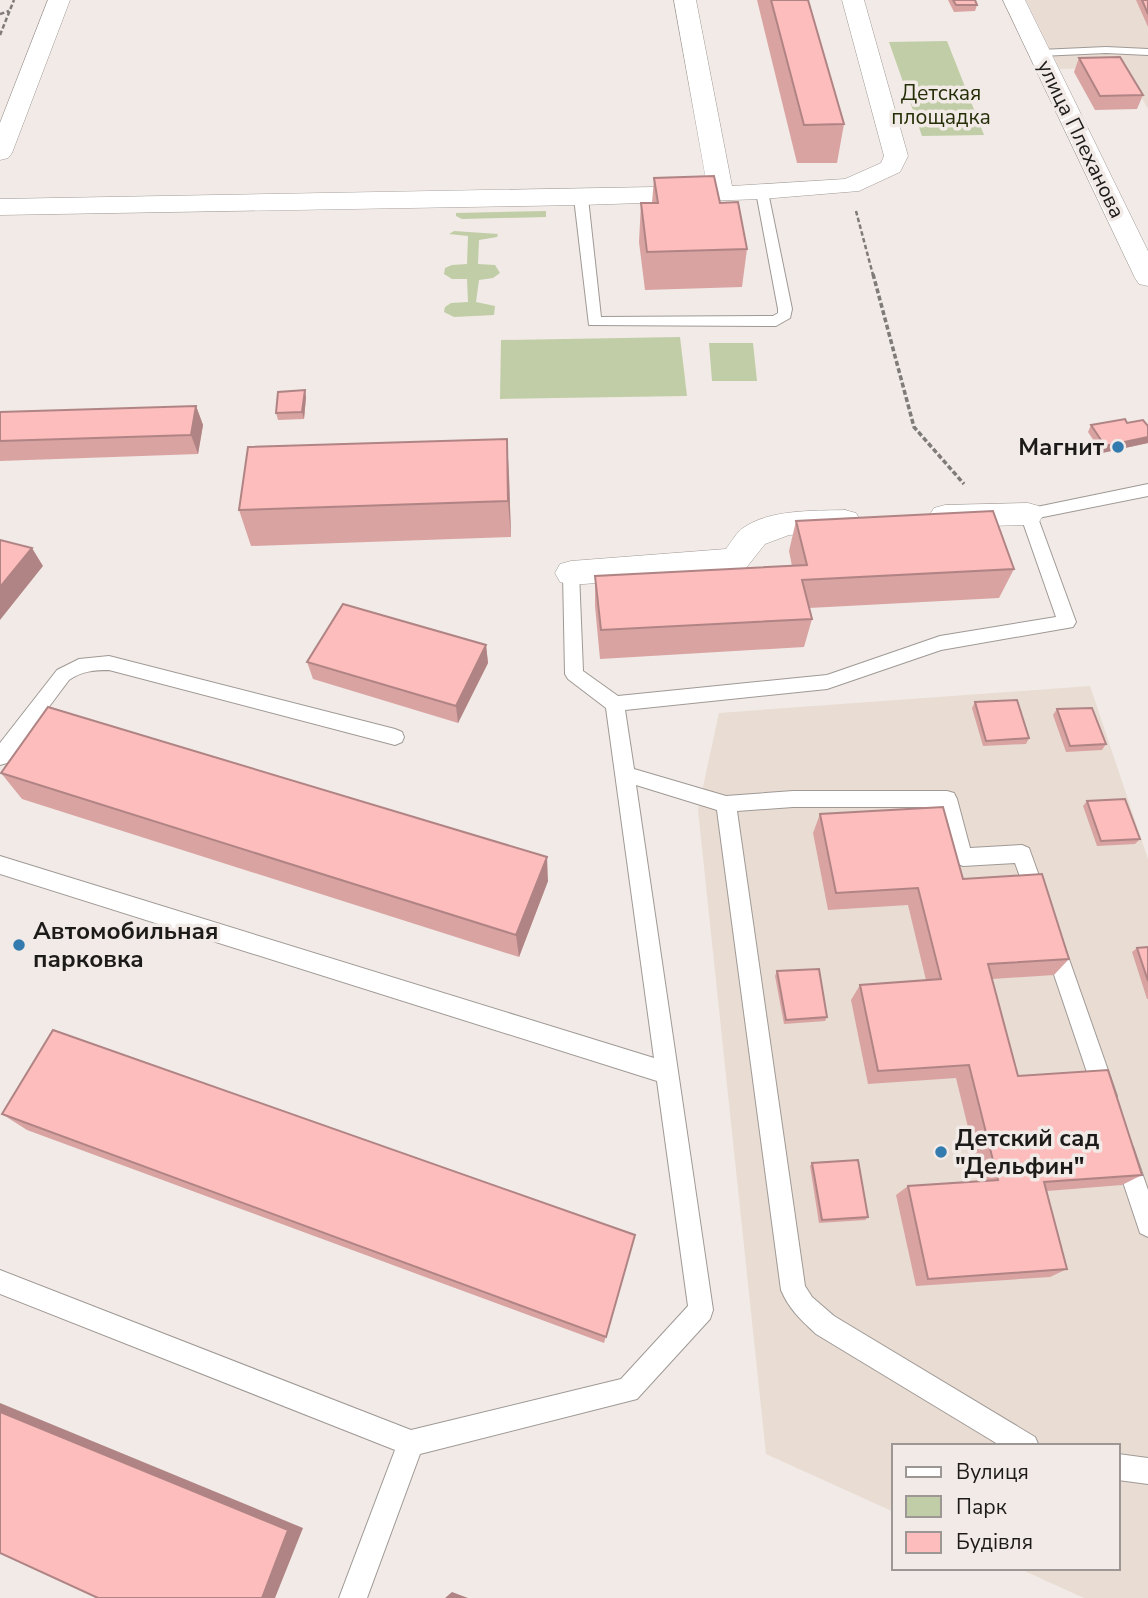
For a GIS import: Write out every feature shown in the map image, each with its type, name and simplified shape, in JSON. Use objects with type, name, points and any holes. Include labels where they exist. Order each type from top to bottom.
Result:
[{"type":"street","points":[[2,145],[59,0]]},
{"type":"street","points":[[685,0],[721,193]]},
{"type":"street","points":[[0,207],[581,198],[850,186],[891,167],[896,156],[853,0]]},
{"type":"street","name":"улица Плеханова","points":[[1014,0],[1148,278]]},
{"type":"street","points":[[922,517],[1028,514]]},
{"type":"street","points":[[571,573],[735,560],[754,536],[786,524],[868,520]]},
{"type":"lane","points":[[1040,53],[1107,50],[1148,52]]},
{"type":"lane","points":[[581,198],[594,322],[776,321],[781,319],[785,309],[762,192]]},
{"type":"lane","points":[[571,573],[574,674],[615,704],[827,682],[940,643],[1067,622],[1028,514],[1148,490]]},
{"type":"lane","points":[[0,757],[63,675],[72,668],[91,663],[109,663],[395,737]]},
{"type":"lane","points":[[0,1282],[411,1443],[628,1390],[701,1310],[615,704]]},
{"type":"lane","points":[[625,774],[726,804],[793,799],[947,799],[963,857],[1022,854],[1148,1225]]},
{"type":"lane","points":[[726,804],[793,1290],[803,1306],[825,1325],[1023,1444]]},
{"type":"lane","points":[[0,865],[667,1073]]},
{"type":"lane","points":[[353,1598],[411,1443]]},
{"type":"lane","points":[[1120,1467],[1148,1471]]},
{"type":"path","points":[[0,35],[14,0]]},
{"type":"path","points":[[0,14],[10,10]]},
{"type":"path","points":[[850,186],[914,427],[990,513]]},
{"type":"shaded area","points":[[1026,0],[1148,0],[1148,109],[1124,67],[1060,69]]},
{"type":"shaded area","name":"Детский сад \"Дельфин\"","points":[[1090,686],[1148,859],[1148,1598],[1084,1598],[1022,1570],[1120,1570],[1120,1444],[892,1444],[892,1511],[766,1454],[698,810],[719,713]]},
{"type":"green space","name":"Детская площадка","points":[[947,41],[984,135],[922,136],[889,42]]},
{"type":"green space","points":[[546,211],[546,217],[462,219],[456,216],[456,213]]},
{"type":"green space","points":[[454,231],[498,234],[497,237],[479,240],[478,264],[495,265],[500,273],[493,278],[479,280],[476,302],[495,306],[494,315],[454,317],[444,312],[445,307],[451,303],[468,302],[467,279],[452,279],[444,274],[445,268],[467,264],[468,236],[449,234]]},
{"type":"green space","points":[[680,337],[687,396],[500,399],[501,340]]},
{"type":"green space","points":[[709,343],[753,343],[757,381],[712,381]]},
{"type":"building","points":[[771,0],[808,0],[844,124],[804,125]]},
{"type":"building","points":[[953,0],[975,0],[977,5],[956,5]]},
{"type":"building","points":[[1142,0],[1148,0],[1148,14]]},
{"type":"building","points":[[1120,57],[1143,95],[1100,96],[1079,58]]},
{"type":"building","points":[[714,176],[720,203],[738,202],[747,249],[647,252],[641,203],[658,203],[654,178]]},
{"type":"building","points":[[305,390],[302,412],[276,413],[278,392]]},
{"type":"building","points":[[196,406],[191,435],[0,441],[0,412]]},
{"type":"building","points":[[1125,419],[1127,423],[1143,420],[1148,426],[1148,437],[1105,446],[1091,425]]},
{"type":"building","points":[[507,439],[508,501],[239,510],[248,447]]},
{"type":"building","points":[[993,511],[1014,569],[802,580],[812,619],[601,630],[595,576],[807,565],[796,521]]},
{"type":"building","points":[[0,540],[32,548],[0,587]]},
{"type":"building","points":[[343,604],[486,645],[456,706],[307,662]]},
{"type":"building","points":[[1017,700],[1029,738],[986,741],[975,702]]},
{"type":"building","points":[[48,707],[547,857],[516,935],[1,773]]},
{"type":"building","points":[[1092,708],[1106,744],[1070,746],[1057,709]]},
{"type":"building","points":[[1125,799],[1140,839],[1101,841],[1087,801]]},
{"type":"building","points":[[943,807],[963,879],[1042,874],[1069,959],[988,964],[1018,1076],[1108,1070],[1142,1175],[1044,1182],[1067,1269],[928,1279],[908,1186],[998,1180],[969,1065],[878,1071],[860,985],[941,979],[918,888],[836,893],[820,814]]},
{"type":"building","points":[[1148,947],[1148,981],[1137,948]]},
{"type":"building","points":[[819,969],[827,1017],[786,1020],[777,971]]},
{"type":"building","points":[[53,1030],[635,1235],[606,1337],[2,1114]]},
{"type":"building","points":[[858,1160],[868,1217],[822,1220],[812,1163]]},
{"type":"building","points":[[0,1412],[288,1530],[262,1598],[98,1598],[0,1553]]},
{"type":"place","name":"Магнит","points":[[1118,447]]},
{"type":"place","name":"Автомобильная парковка","points":[[19,945]]},
{"type":"place","name":"Детский сад \"Дельфин\"","points":[[941,1152]]}]
